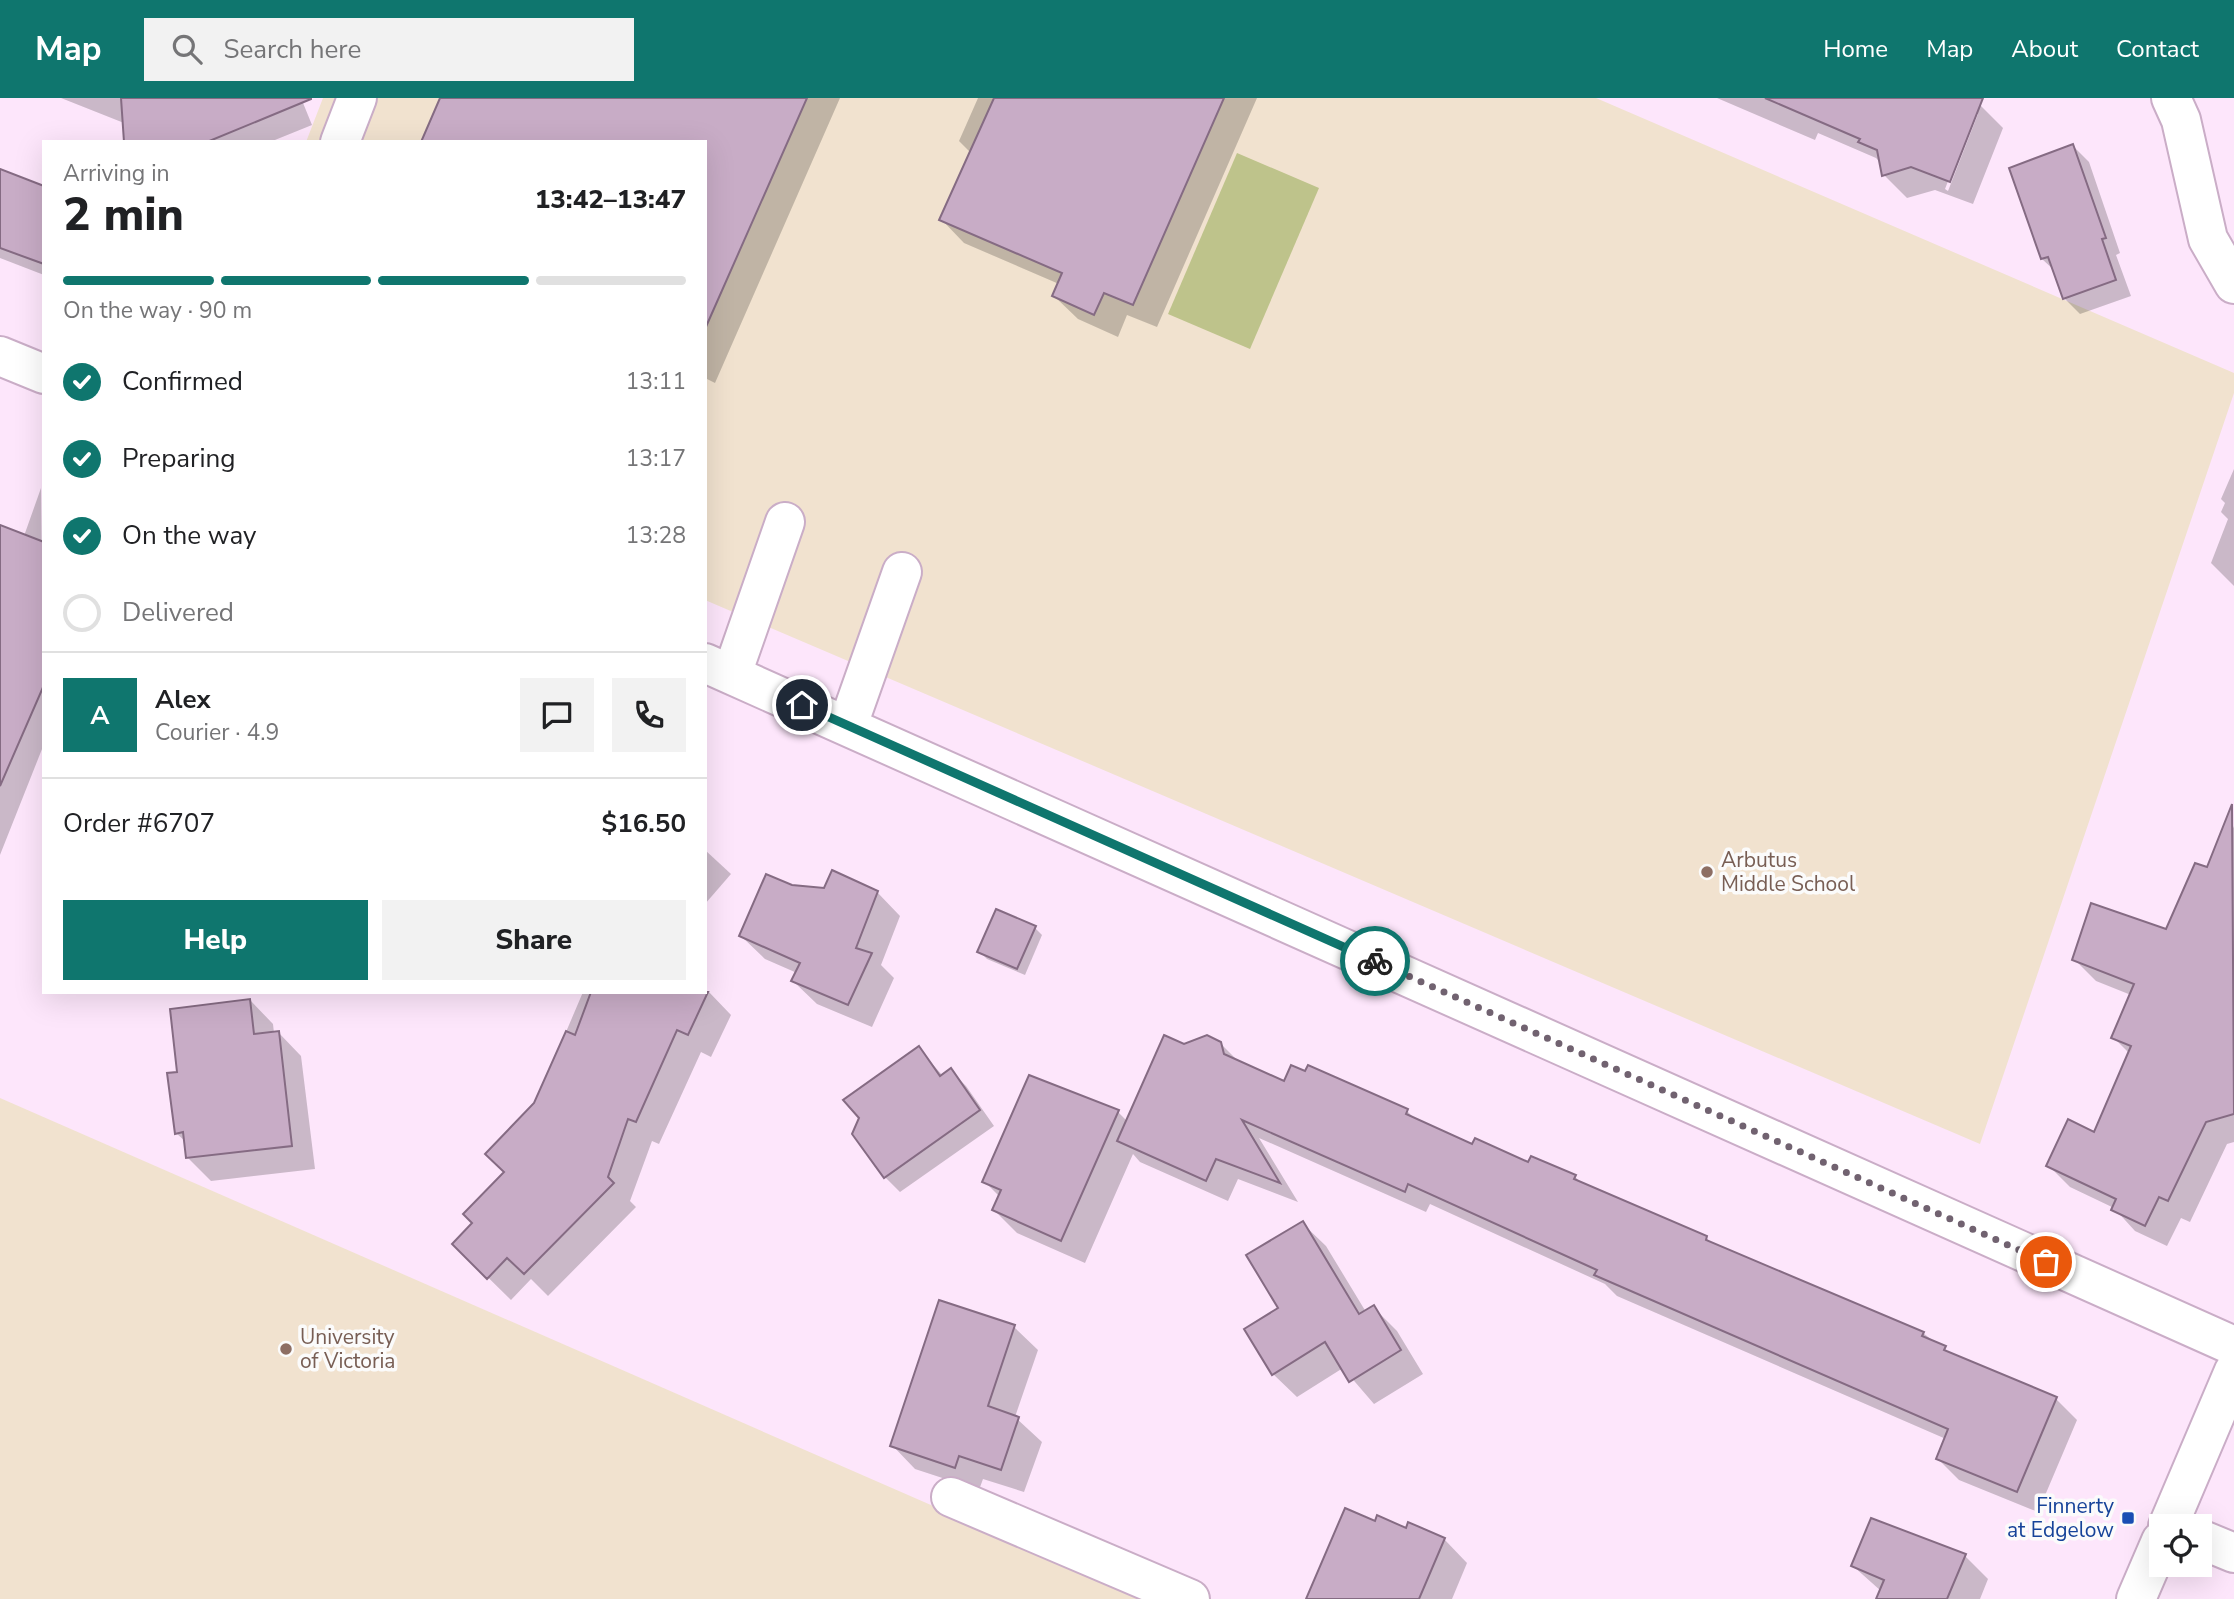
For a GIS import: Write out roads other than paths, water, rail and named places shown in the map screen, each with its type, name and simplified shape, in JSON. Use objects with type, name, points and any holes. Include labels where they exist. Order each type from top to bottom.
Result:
[{"type":"street","points":[[341,140],[357,98]]},
{"type":"street","points":[[2171,98],[2181,120],[2208,239],[2234,285]]},
{"type":"street","points":[[0,356],[42,373]]},
{"type":"street","points":[[785,523],[719,668],[2234,1346]]},
{"type":"street","points":[[848,725],[902,572]]},
{"type":"street","points":[[2179,1514],[2234,1371]]},
{"type":"street","points":[[951,1497],[1190,1599]]},
{"type":"street","points":[[2212,1545],[2234,1553]]},
{"type":"street","points":[[2136,1599],[2149,1575]]},
{"type":"place","name":"Arbutus Middle School","points":[[1707,872]]},
{"type":"place","name":"University of Victoria","points":[[286,1349]]},
{"type":"place","name":"Finnerty at Edgelow","points":[[2128,1518]]}]
